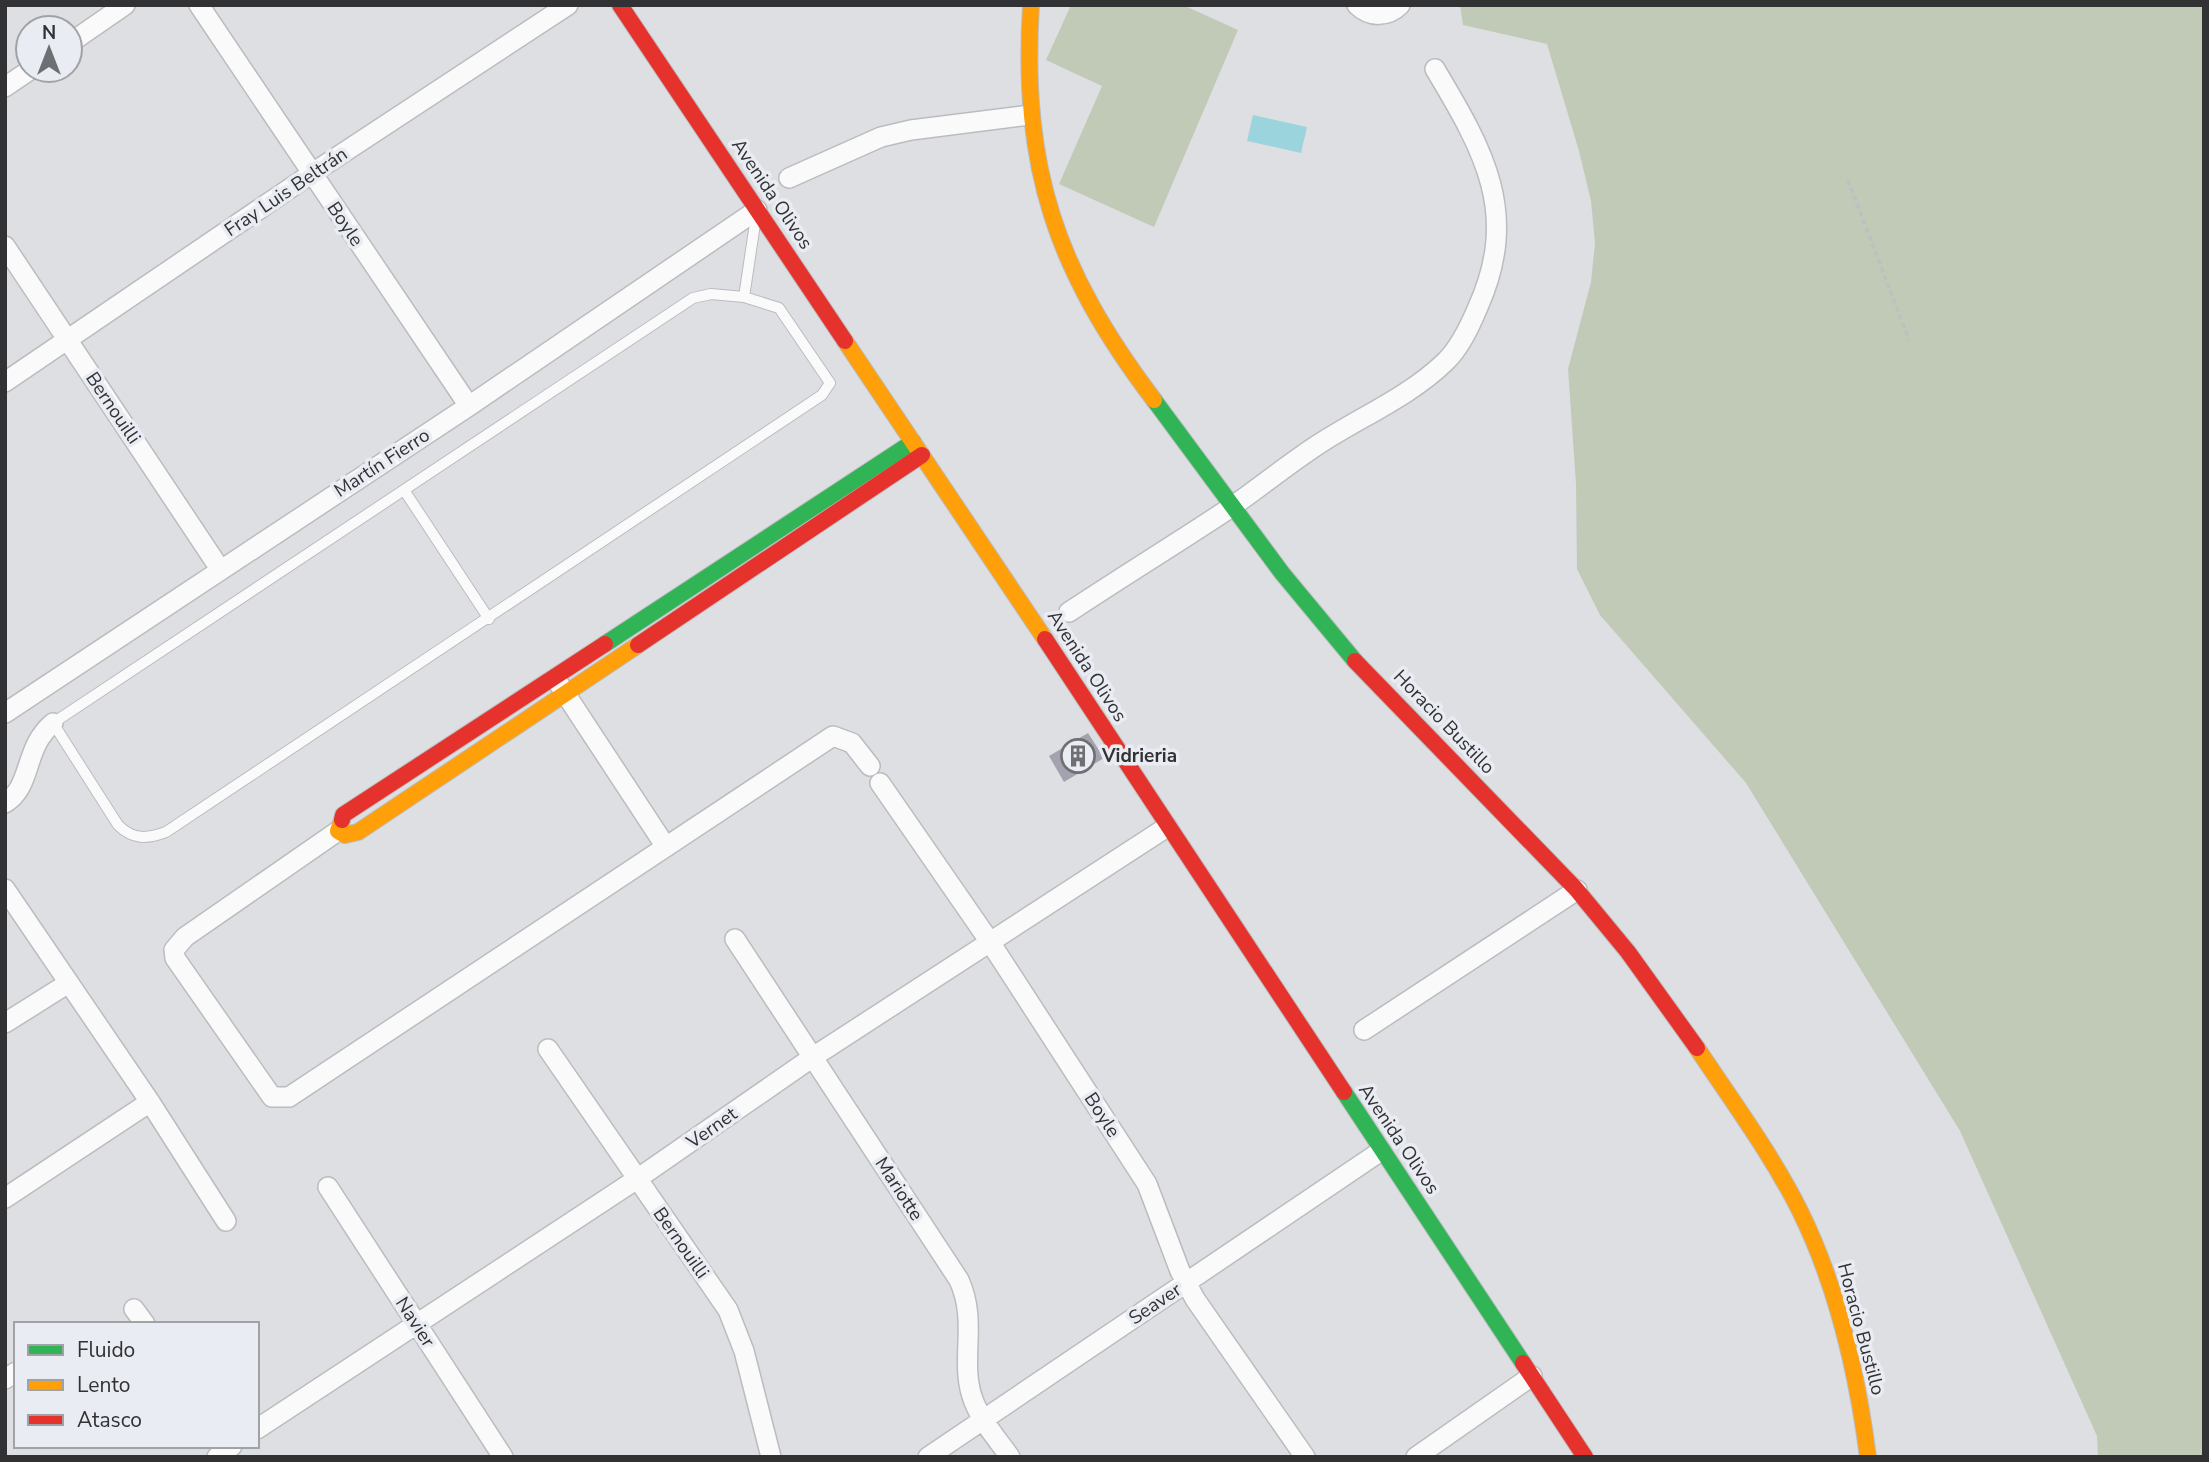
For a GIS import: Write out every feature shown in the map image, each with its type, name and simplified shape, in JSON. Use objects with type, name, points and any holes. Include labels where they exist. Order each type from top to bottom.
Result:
[{"type":"street","points":[[84,33],[125,5]]},
{"type":"street","name":"Boyle","points":[[199,5],[469,406]]},
{"type":"street","name":"Fray Luis Beltrán","points":[[5,382],[311,174],[568,5]]},
{"type":"street","name":"Avenida Olivos","points":[[620,5],[1585,1457]]},
{"type":"street","name":"Horacio Bustillo","points":[[1031,5],[1030,115],[1040,173],[1055,227],[1093,312],[1229,508],[1351,656],[1577,890],[1687,1034],[1783,1180],[1809,1231],[1835,1296],[1855,1376],[1868,1457]]},
{"type":"street","points":[[1357,5],[1371,14],[1383,15],[1400,5]]},
{"type":"street","points":[[1069,612],[1229,508],[1316,446],[1424,380],[1448,360],[1468,330],[1492,272],[1497,244],[1496,212],[1480,151],[1435,69]]},
{"type":"street","points":[[789,178],[881,137],[911,130],[1030,115]]},
{"type":"street","name":"Martín Fierro","points":[[5,713],[469,406],[757,210]]},
{"type":"street","name":"Bernouilli","points":[[5,246],[220,569]]},
{"type":"street","points":[[559,685],[666,847],[289,1097],[272,1097],[175,958],[174,950],[185,937],[338,831],[343,815],[559,685],[917,449]]},
{"type":"street","points":[[5,803],[19,788],[39,734],[53,723]]},
{"type":"street","name":"Boyle","points":[[666,847],[833,736],[852,743],[990,942],[1147,1184],[1187,1283],[1305,1457]]},
{"type":"street","name":"Vernet","points":[[259,1428],[637,1179],[813,1057],[1167,827]]},
{"type":"street","points":[[5,888],[67,984],[150,1102],[226,1221]]},
{"type":"street","points":[[1364,1030],[1577,890]]},
{"type":"street","name":"Mariotte","points":[[735,939],[959,1280],[968,1300],[971,1391],[984,1419],[1010,1457]]},
{"type":"street","points":[[5,1023],[67,984]]},
{"type":"street","name":"Bernouilli","points":[[548,1049],[737,1327],[771,1457]]},
{"type":"street","points":[[5,1198],[150,1102]]},
{"type":"street","name":"Seaver","points":[[928,1457],[1381,1151]]},
{"type":"street","name":"Navier","points":[[328,1186],[503,1457]]},
{"type":"street","points":[[1416,1457],[1532,1376]]},
{"type":"lane","points":[[744,297],[757,210]]},
{"type":"lane","points":[[711,294],[744,297],[779,308],[830,383],[816,400],[166,832],[149,838],[126,833],[118,825],[53,723],[404,490],[693,298],[711,294]]},
{"type":"lane","points":[[404,490],[489,619]]},
{"type":"path","points":[[1848,180],[1909,340]]},
{"type":"green space","points":[[1071,5],[1183,5],[1238,30],[1154,227],[1059,184],[1102,86],[1046,60]]},
{"type":"green space","points":[[1460,5],[2204,5],[2204,1457],[2098,1457],[2097,1436],[1960,1131],[1746,783],[1600,615],[1577,569],[1576,484],[1568,369],[1591,282],[1595,243],[1591,201],[1547,44],[1463,25]]},
{"type":"water","points":[[1253,115],[1307,127],[1301,153],[1247,141]]},
{"type":"building","name":"Vidrieria","points":[[1088,733],[1104,758],[1064,782],[1049,756]]},
{"type":"traffic: fast","points":[[1154,400],[1282,573],[1355,661]]},
{"type":"traffic: fast","points":[[605,644],[913,442]]},
{"type":"traffic: fast","points":[[1344,1092],[1523,1363]]},
{"type":"traffic: slow","points":[[1031,5],[1029,64],[1032,118],[1040,168],[1052,215],[1069,261],[1092,306],[1154,400]]},
{"type":"traffic: slow","points":[[845,341],[1045,639]]},
{"type":"traffic: slow","points":[[342,820],[338,831],[345,835],[358,832],[638,645]]},
{"type":"traffic: slow","points":[[1697,1048],[1777,1169],[1813,1240],[1835,1300],[1852,1362],[1868,1457]]},
{"type":"traffic: jam","points":[[620,5],[845,341]]},
{"type":"traffic: jam","points":[[638,645],[922,455]]},
{"type":"traffic: jam","points":[[1045,639],[1344,1092]]},
{"type":"traffic: jam","points":[[342,820],[343,815],[605,644]]},
{"type":"traffic: jam","points":[[1355,661],[1576,889],[1628,952],[1697,1048]]},
{"type":"traffic: jam","points":[[1523,1363],[1585,1457]]},
{"type":"place","name":"Vidrieria","points":[[1078,756]]}]
